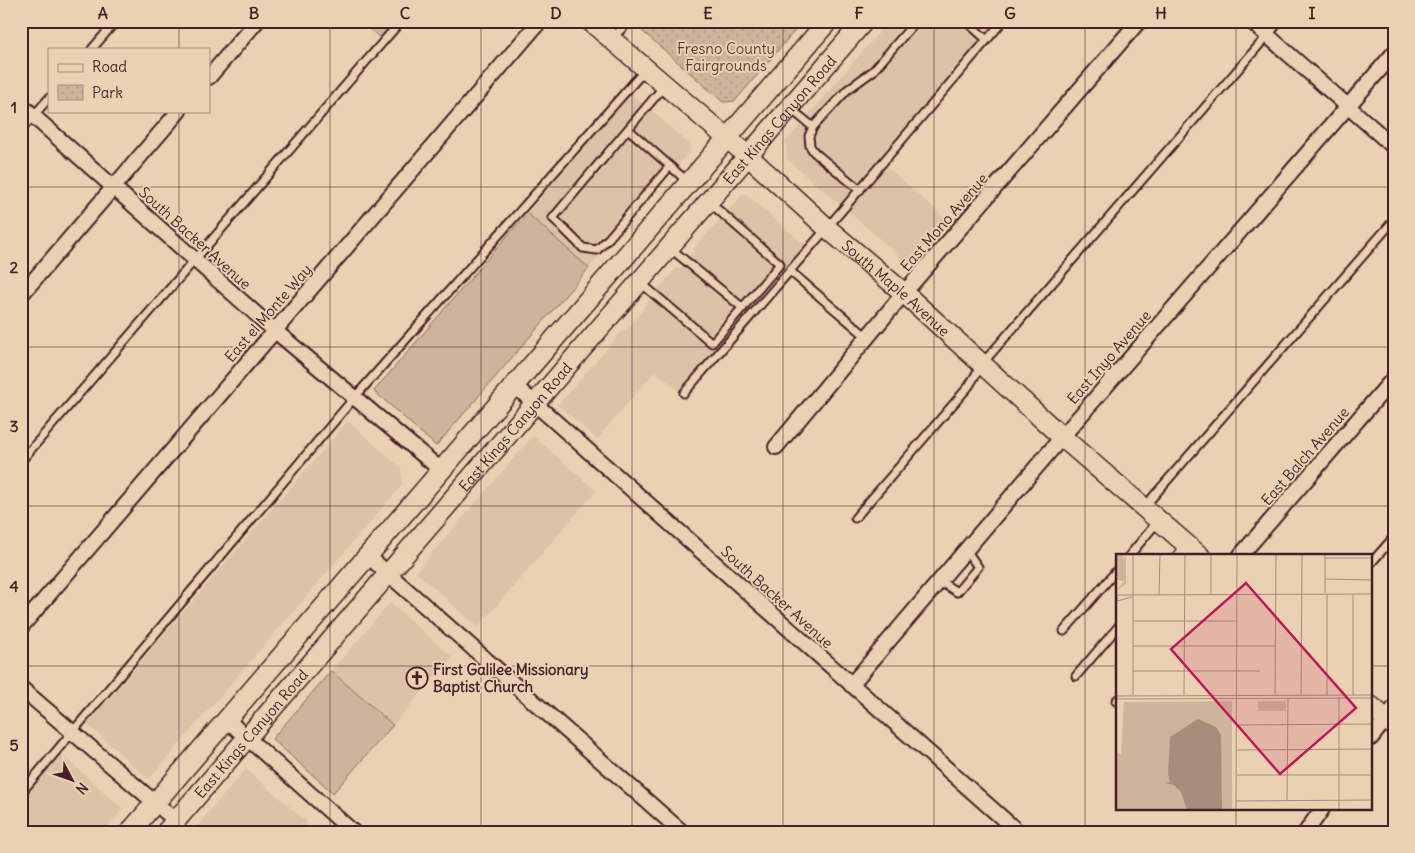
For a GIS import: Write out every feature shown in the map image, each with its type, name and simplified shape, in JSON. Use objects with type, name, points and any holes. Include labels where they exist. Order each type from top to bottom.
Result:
[{"type":"main road","name":"South Maple Avenue","points":[[590,21],[904,293],[1062,437],[1159,520],[1188,552]]},
{"type":"main road","name":"East Kings Canyon Road","points":[[130,832],[828,21]]},
{"type":"main road","name":"East Kings Canyon Road","points":[[170,826],[864,21]]},
{"type":"main road","points":[[1372,707],[1391,717]]},
{"type":"street","points":[[210,76],[257,21]]},
{"type":"street","name":"East el Monte Way","points":[[21,628],[540,21]]},
{"type":"street","name":"East Mono Avenue","points":[[776,447],[904,293],[1140,21]]},
{"type":"street","points":[[1251,21],[1394,147]]},
{"type":"street","name":"East Inyo Avenue","points":[[851,685],[1062,437],[1394,53]]},
{"type":"street","name":"South Backer Avenue","points":[[21,105],[274,330],[441,470]]},
{"type":"street","points":[[21,295],[178,112]]},
{"type":"street","name":"East Balch Avenue","points":[[1242,554],[1394,378]]},
{"type":"street","name":"South Backer Avenue","points":[[515,386],[1018,832]]},
{"type":"street","points":[[368,556],[682,832]]},
{"type":"street","points":[[21,688],[155,803],[170,826]]},
{"type":"street","points":[[1372,737],[1391,717]]},
{"type":"street","points":[[227,720],[353,832]]},
{"type":"street","points":[[1306,832],[1321,810]]},
{"type":"lane","points":[[93,48],[116,21]]},
{"type":"lane","points":[[21,462],[401,21]]},
{"type":"lane","points":[[611,39],[630,21]]},
{"type":"lane","points":[[860,190],[814,152],[810,146],[809,136],[813,127],[847,90],[873,71],[916,21]]},
{"type":"lane","points":[[966,21],[988,40]]},
{"type":"lane","points":[[684,393],[1003,21]]},
{"type":"lane","points":[[855,518],[969,386],[982,364],[1280,21]]},
{"type":"lane","points":[[21,793],[354,398],[647,69]]},
{"type":"lane","points":[[666,85],[552,218],[583,248],[597,250],[610,238],[670,166]]},
{"type":"lane","points":[[21,130],[48,99]]},
{"type":"lane","points":[[790,107],[813,127]]},
{"type":"lane","points":[[628,129],[688,182]]},
{"type":"lane","points":[[640,282],[712,343],[743,308],[780,264],[709,202]]},
{"type":"lane","points":[[1144,507],[1394,220]]},
{"type":"lane","points":[[669,247],[743,308]]},
{"type":"lane","points":[[790,271],[867,337]]},
{"type":"lane","points":[[1131,554],[1159,520]]},
{"type":"lane","points":[[1372,562],[1394,537]]},
{"type":"lane","points":[[939,581],[956,592],[973,573],[978,567],[966,550]]},
{"type":"lane","points":[[1064,631],[1116,571]]},
{"type":"lane","points":[[1076,676],[1116,629]]},
{"type":"shaded area","points":[[889,21],[998,21],[840,205],[787,159],[786,141]]},
{"type":"shaded area","points":[[631,93],[689,144],[690,148],[689,152],[589,268],[527,213]]},
{"type":"shaded area","points":[[887,167],[948,221],[911,262],[906,262],[848,211]]},
{"type":"shaded area","points":[[743,194],[746,194],[805,245],[679,391],[655,371],[597,439],[558,405],[624,329],[626,330],[644,309],[643,307],[677,268],[679,269],[695,250],[694,248]]},
{"type":"shaded area","points":[[348,421],[401,468],[402,485],[149,779],[87,724]]},
{"type":"shaded area","points":[[533,436],[596,491],[478,627],[416,572]]},
{"type":"shaded area","points":[[390,603],[452,657],[393,725],[331,671]]},
{"type":"shaded area","points":[[61,754],[123,809],[103,832],[21,832],[21,800]]},
{"type":"shaded area","points":[[246,769],[308,823],[300,832],[192,832]]},
{"type":"green space","points":[[360,21],[394,21],[380,38]]},
{"type":"green space","name":"Fresno County Fairgrounds","points":[[631,21],[803,21],[735,101],[723,102]]},
{"type":"green space","points":[[527,213],[589,268],[436,446],[374,391]]},
{"type":"green space","points":[[331,671],[393,725],[333,793],[272,739]]},
{"type":"place","name":"First Galilee Missionary Baptist Church","points":[[417,678]]}]
